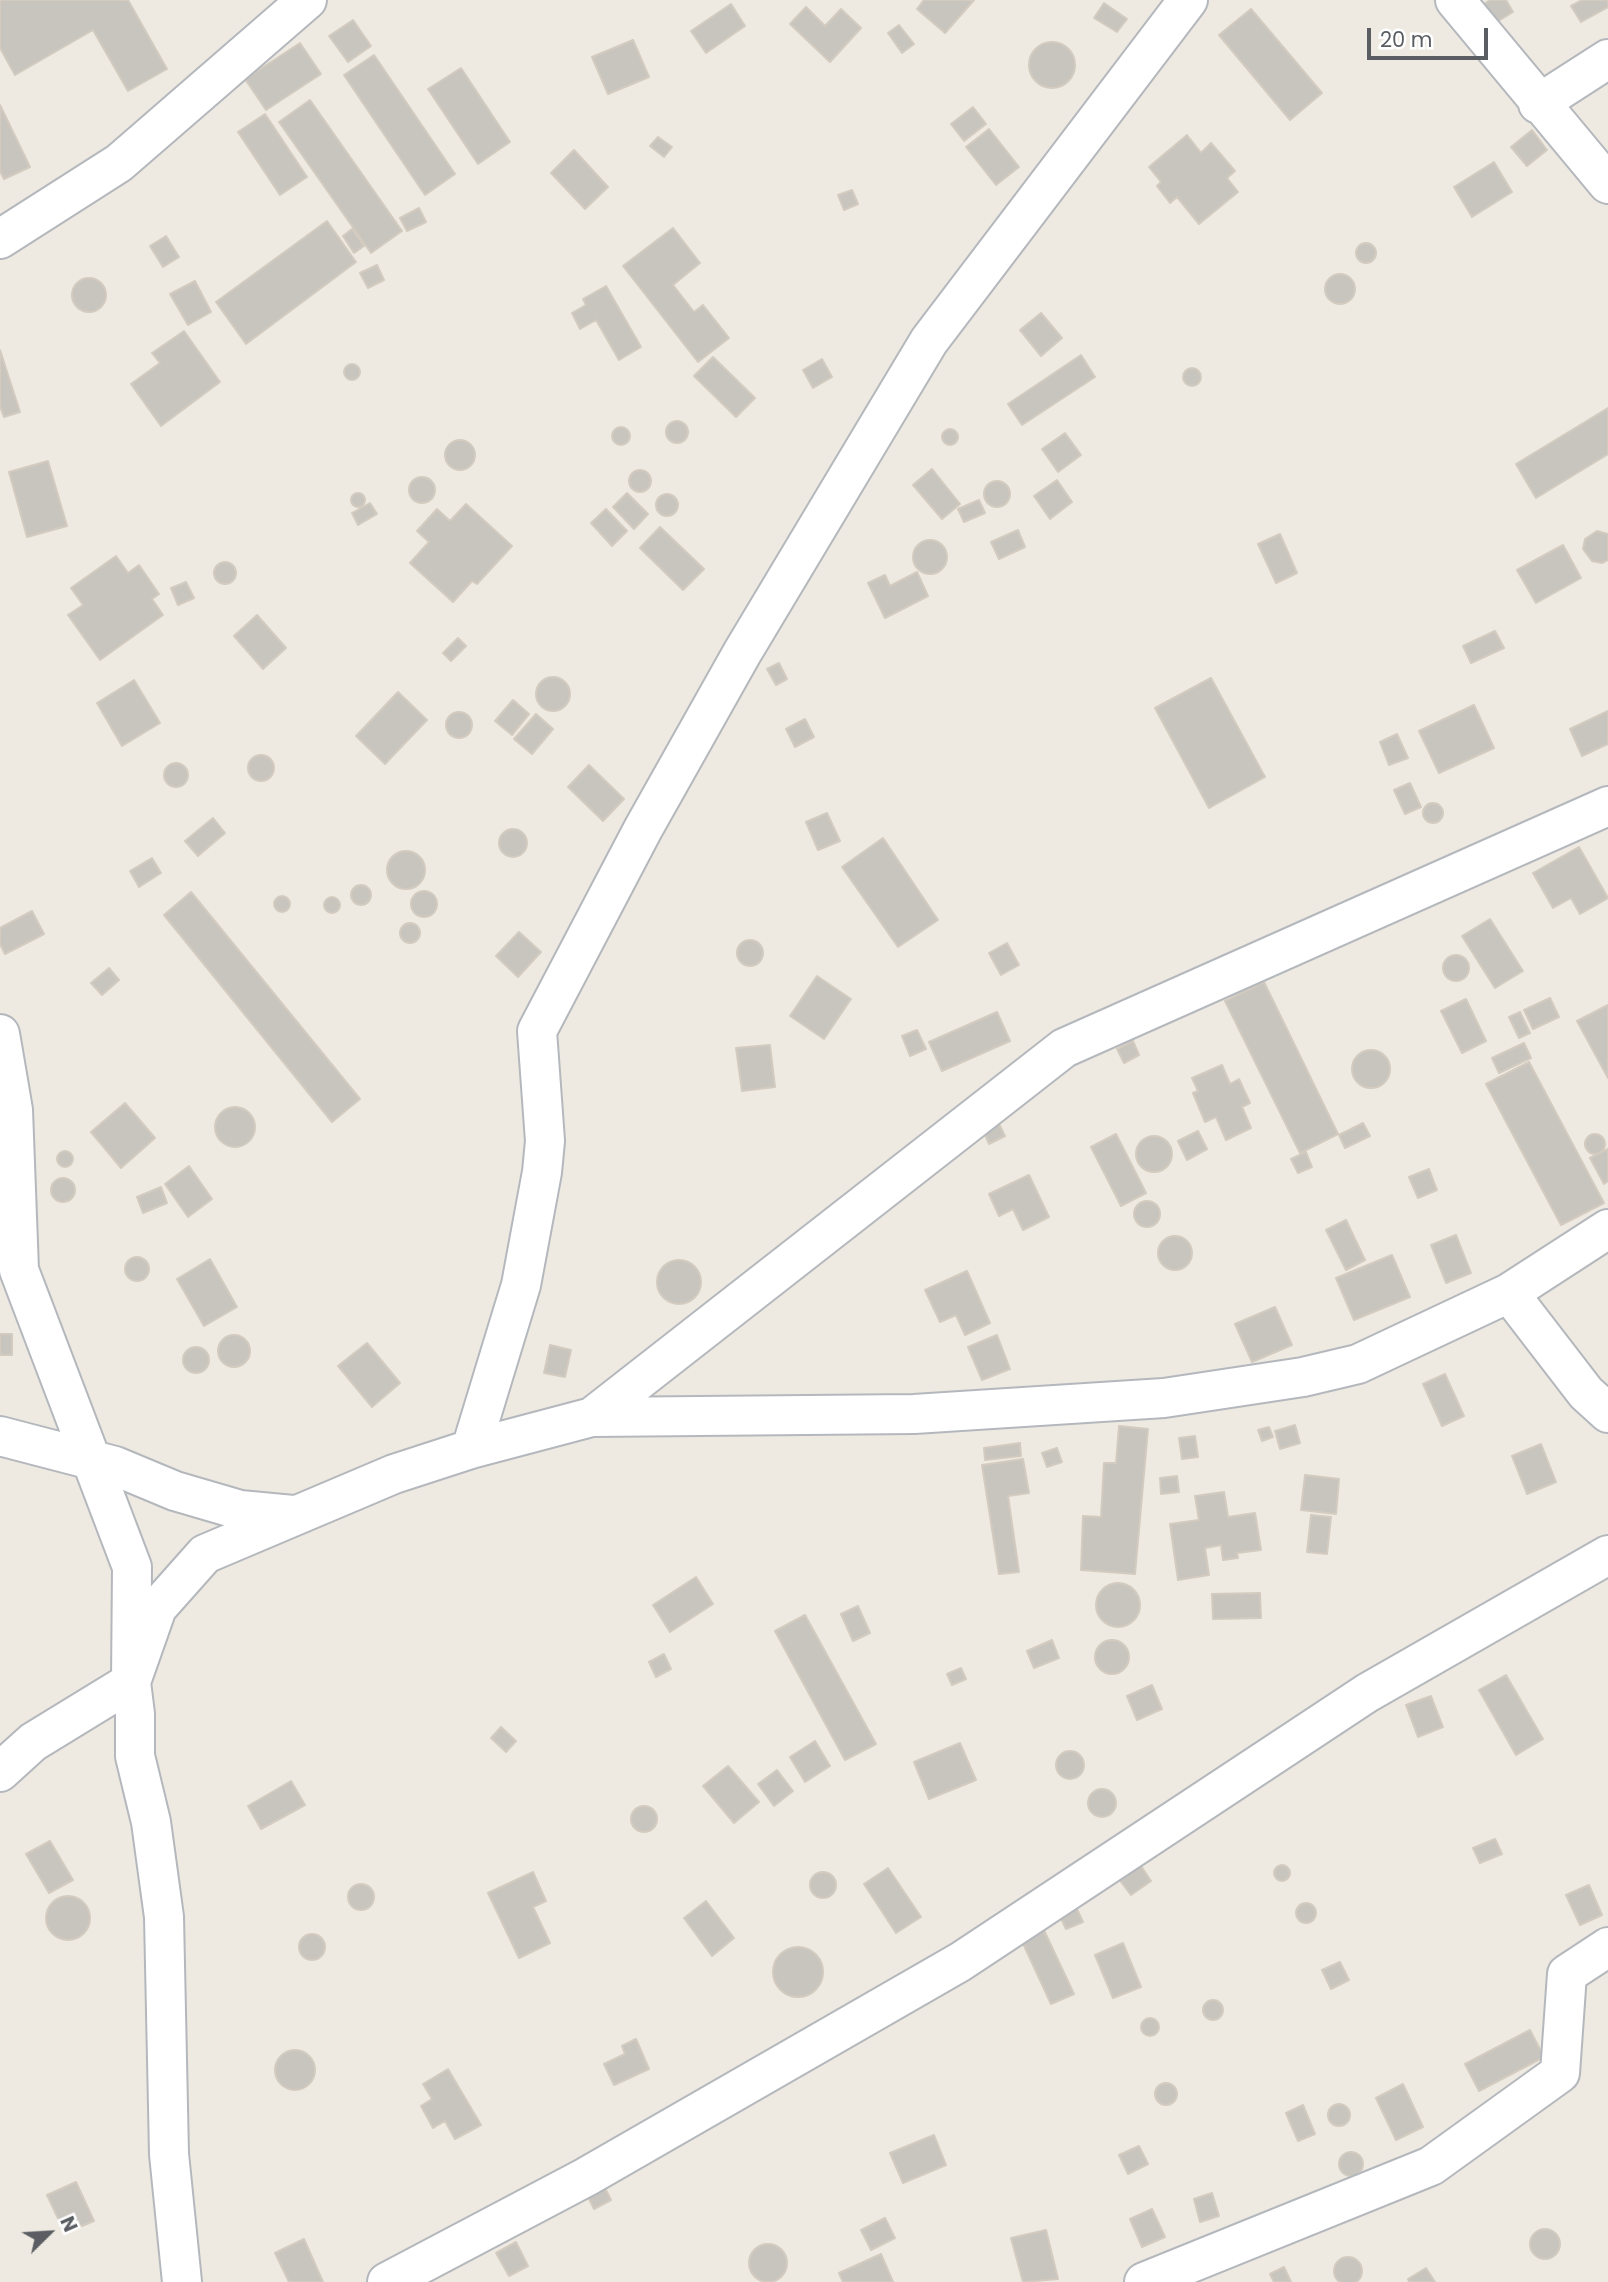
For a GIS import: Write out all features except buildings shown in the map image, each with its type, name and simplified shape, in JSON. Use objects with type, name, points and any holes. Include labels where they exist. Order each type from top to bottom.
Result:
[{"type":"street","points":[[0,239],[119,163],[307,0]]},
{"type":"street","points":[[471,1449],[521,1285],[542,1172],[545,1141],[537,1031],[643,829],[742,653],[929,341],[1188,0]]},
{"type":"street","points":[[1455,0],[1538,104],[1608,184]]},
{"type":"street","points":[[1538,104],[1608,59]]},
{"type":"street","points":[[592,1417],[1064,1048],[1608,806]]},
{"type":"street","points":[[0,1034],[13,1110],[19,1270],[132,1567],[131,1682],[135,1714],[135,1756],[150,1822],[164,1917],[169,2154],[183,2282]]},
{"type":"street","points":[[0,1772],[33,1742],[131,1682],[157,1608],[205,1554],[394,1474],[471,1449],[592,1417],[914,1414],[1164,1398],[1303,1377],[1358,1364],[1509,1293],[1608,1229]]},
{"type":"street","points":[[1509,1293],[1586,1393],[1608,1413]]},
{"type":"street","points":[[0,1436],[115,1466],[174,1491],[240,1510],[298,1515]]},
{"type":"street","points":[[387,2282],[586,2177],[960,1962],[1367,1693],[1608,1555]]},
{"type":"street","points":[[1144,2282],[1431,2166],[1549,2081],[1560,2073],[1567,1974],[1608,1947]]}]
